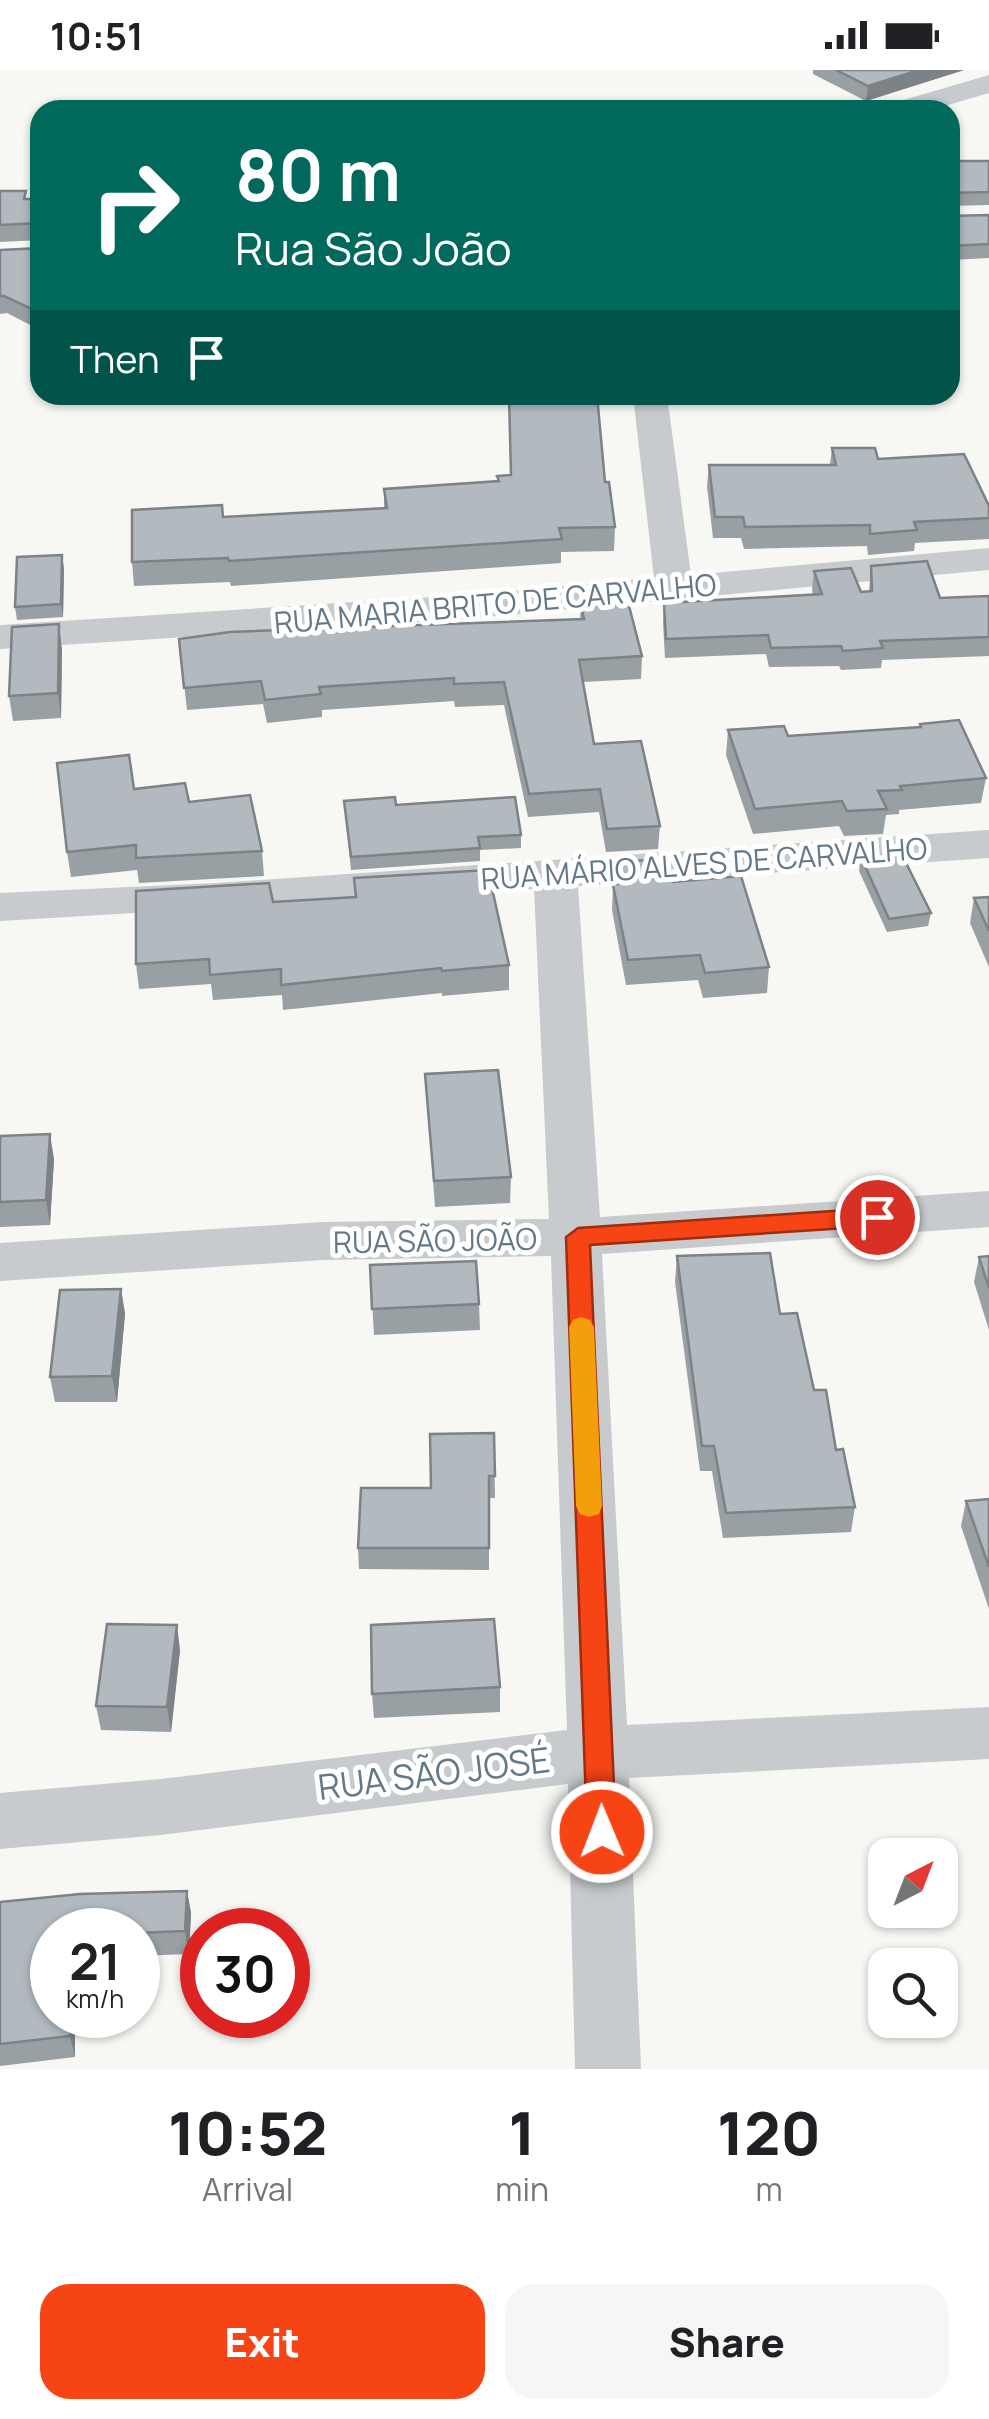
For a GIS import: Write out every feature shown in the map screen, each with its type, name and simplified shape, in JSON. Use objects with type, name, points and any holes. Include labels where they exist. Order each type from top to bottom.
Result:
[{"type":"street","points":[[934,100],[989,84]]},
{"type":"street","points":[[651,405],[674,590]]},
{"type":"street","name":"RUA MARIA BRITO DE CARVALHO","points":[[0,637],[107,633],[674,590],[989,559]]},
{"type":"street","name":"RUA MÁRIO ALVES DE CARVALHO","points":[[0,907],[989,844]]},
{"type":"street","points":[[555,874],[578,1237],[600,1753],[608,2069]]},
{"type":"street","name":"RUA SÃO JOÃO","points":[[0,1262],[324,1242],[578,1237],[989,1209]]},
{"type":"street","name":"RUA SÃO JOSÉ","points":[[0,1821],[161,1807],[600,1753],[989,1733]]},
{"type":"building","points":[[836,70],[919,70],[868,86]]},
{"type":"building","points":[[960,161],[989,161],[989,192],[960,193]]},
{"type":"building","points":[[0,191],[26,191],[30,224],[0,225]]},
{"type":"building","points":[[989,215],[989,244],[960,245],[960,216]]},
{"type":"building","points":[[30,248],[30,308],[0,296],[0,250]]},
{"type":"building","points":[[509,405],[598,405],[605,482],[609,482],[615,527],[559,528],[562,539],[229,561],[228,558],[132,562],[132,510],[222,505],[223,517],[387,508],[384,489],[499,481],[497,476],[511,475]]},
{"type":"building","points":[[832,448],[875,448],[878,459],[964,454],[989,506],[989,518],[914,522],[917,530],[870,534],[870,525],[745,527],[743,517],[715,517],[709,465],[836,465]]},
{"type":"building","points":[[62,555],[61,604],[15,607],[17,557]]},
{"type":"building","points":[[927,561],[940,598],[989,596],[989,637],[880,641],[883,648],[843,651],[841,646],[771,648],[768,635],[666,639],[664,603],[822,594],[814,571],[851,568],[861,592],[872,591],[871,566]]},
{"type":"building","points":[[628,602],[642,656],[579,660],[594,744],[641,741],[660,826],[607,829],[600,789],[529,794],[504,682],[454,684],[454,678],[319,687],[321,694],[265,700],[261,681],[184,688],[179,639],[230,632],[584,619],[581,605]]},
{"type":"building","points":[[59,624],[58,693],[9,696],[12,627]]},
{"type":"building","points":[[959,720],[986,778],[878,791],[887,809],[847,811],[842,801],[755,809],[728,730],[784,726],[788,736],[921,727],[920,724]]},
{"type":"building","points":[[129,755],[134,789],[185,783],[189,802],[250,795],[262,851],[136,858],[136,845],[67,852],[57,763]]},
{"type":"building","points":[[395,797],[396,805],[515,797],[521,835],[478,837],[480,848],[351,857],[344,801]]},
{"type":"building","points":[[902,855],[931,913],[889,919],[861,857]]},
{"type":"building","points":[[668,859],[673,882],[741,876],[769,967],[705,973],[700,955],[628,960],[613,885],[618,884],[614,862]]},
{"type":"building","points":[[488,870],[509,965],[281,985],[281,969],[210,975],[209,959],[136,964],[136,891],[269,883],[273,902],[356,897],[354,878]]},
{"type":"building","points":[[989,897],[989,931],[974,898]]},
{"type":"building","points":[[498,1070],[511,1177],[434,1181],[425,1074]]},
{"type":"building","points":[[50,1134],[46,1200],[0,1202],[0,1136]]},
{"type":"building","points":[[770,1253],[780,1314],[797,1313],[814,1390],[826,1390],[836,1450],[843,1449],[855,1507],[726,1513],[714,1446],[702,1446],[677,1256]]},
{"type":"building","points":[[989,1256],[989,1288],[979,1257]]},
{"type":"building","points":[[476,1261],[479,1304],[372,1309],[370,1265]]},
{"type":"building","points":[[121,1289],[112,1376],[50,1377],[60,1290]]},
{"type":"building","points":[[494,1433],[495,1476],[489,1476],[489,1548],[358,1548],[361,1488],[431,1488],[430,1434]]},
{"type":"building","points":[[989,1499],[989,1567],[966,1501]]},
{"type":"building","points":[[494,1619],[500,1687],[372,1694],[371,1625]]},
{"type":"building","points":[[107,1624],[177,1625],[167,1707],[96,1706]]},
{"type":"building","points":[[187,1891],[186,1908],[180,1908],[180,1931],[160,1932],[160,1908],[30,1908],[30,2038],[52,2038],[0,2044],[0,1902],[80,1894]]},
{"type":"slow traffic","points":[[581,1327],[589,1506]]},
{"type":"route","points":[[602,1832],[578,1237],[877,1217]]}]
